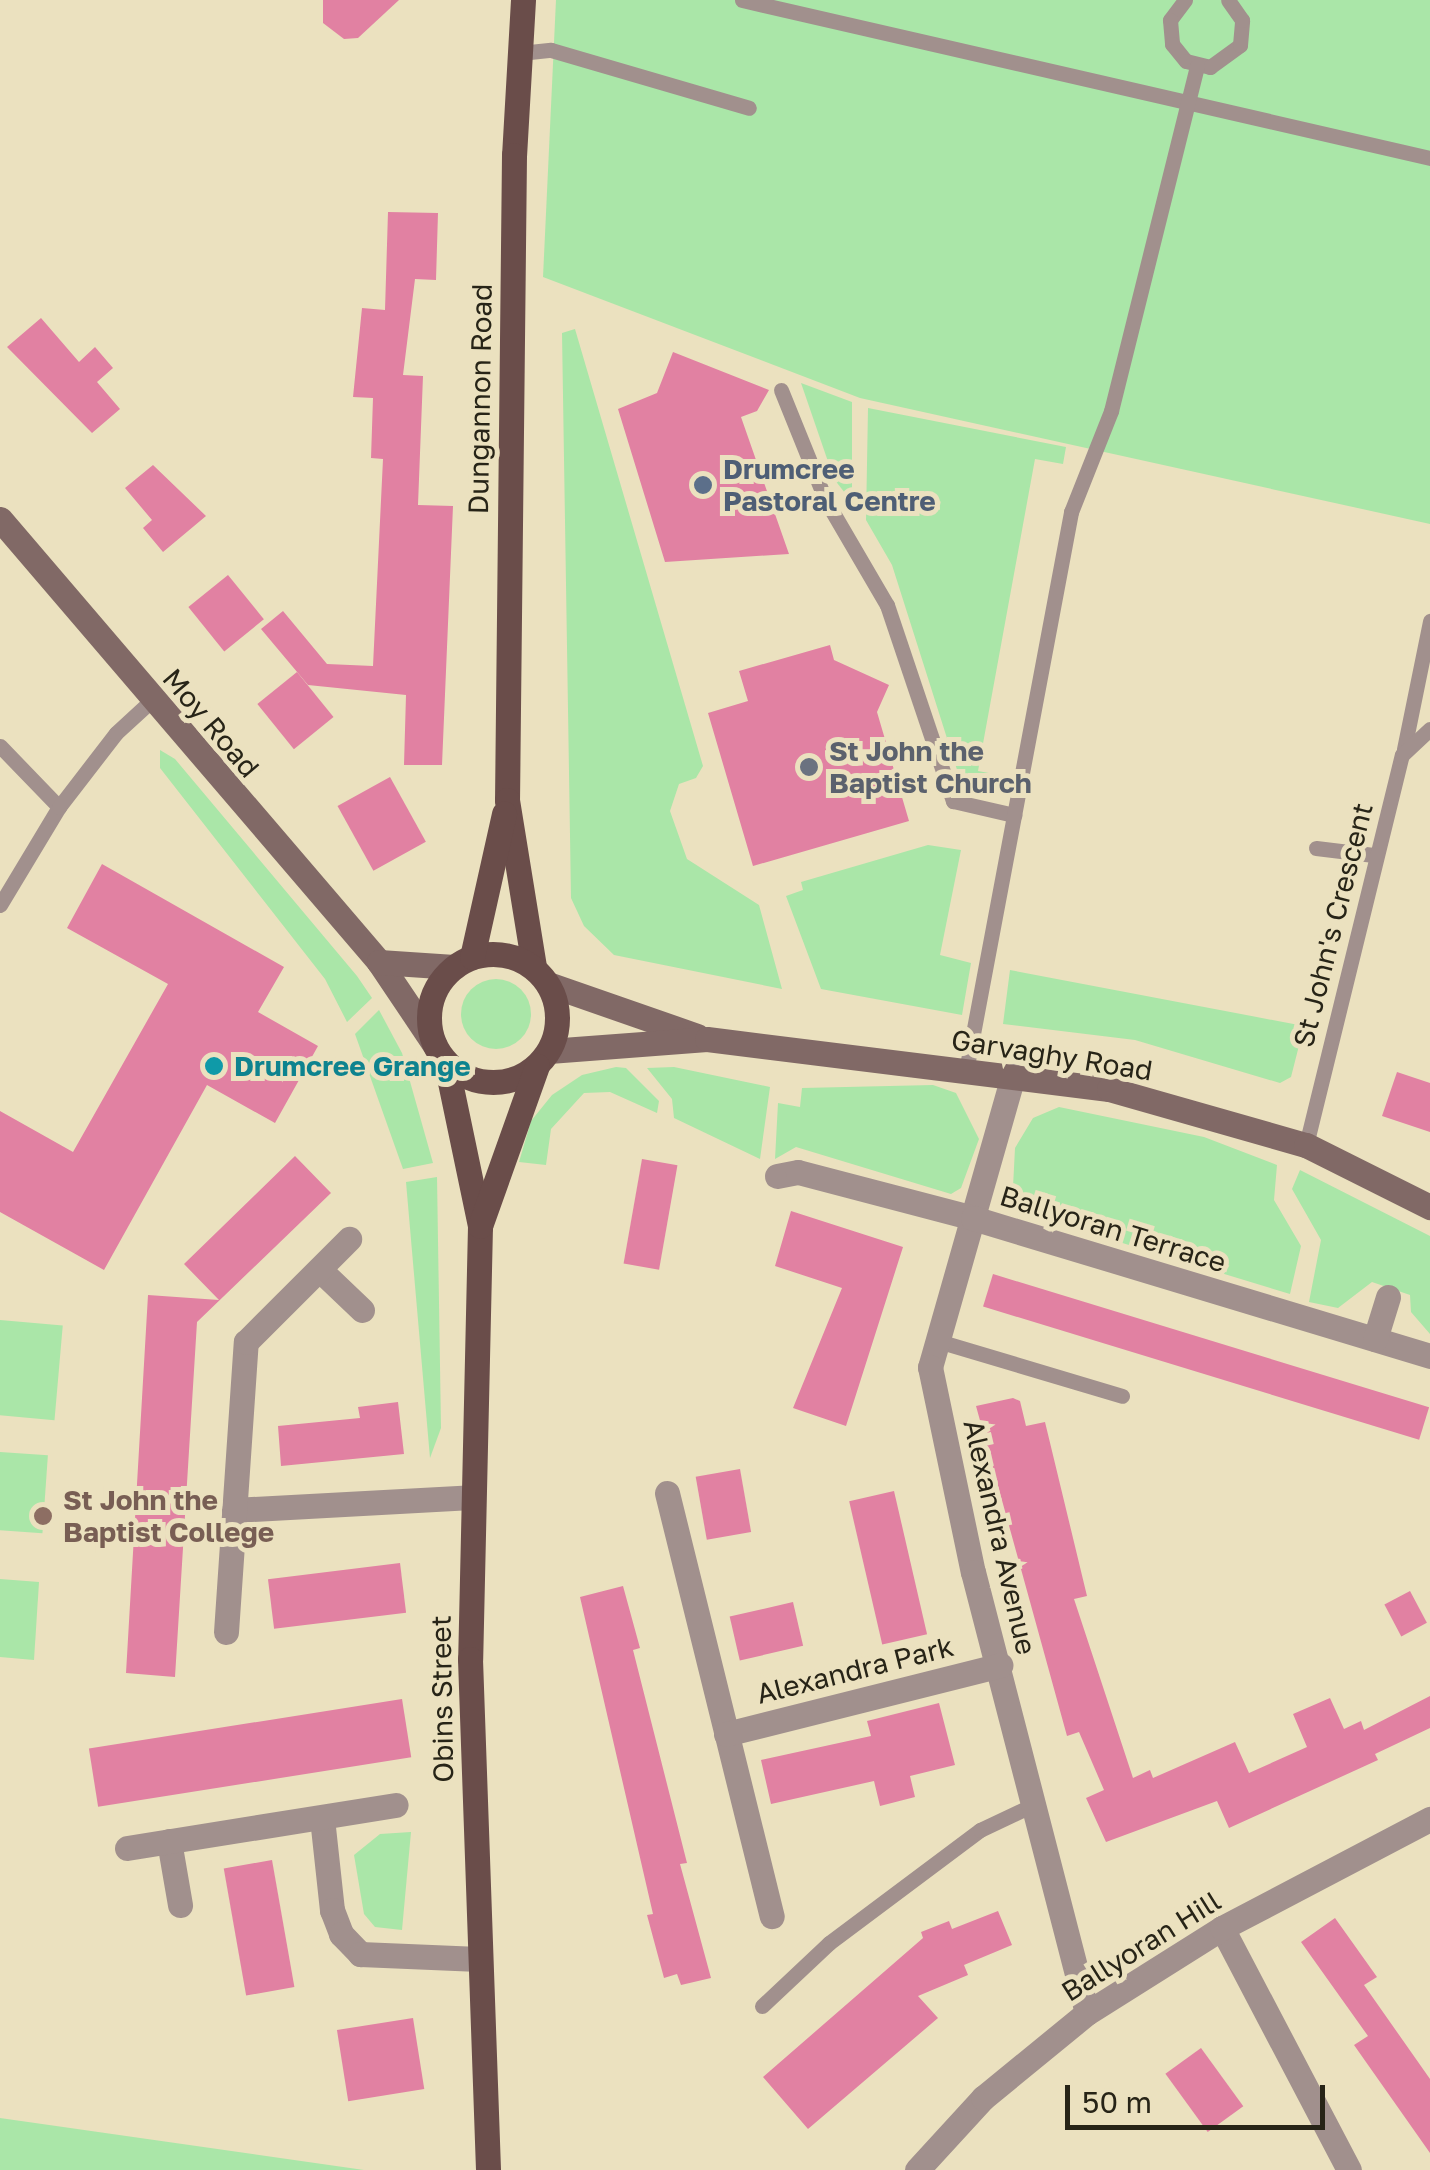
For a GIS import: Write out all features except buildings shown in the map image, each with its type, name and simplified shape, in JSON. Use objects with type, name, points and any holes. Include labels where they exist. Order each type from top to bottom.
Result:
[{"type":"main road","name":"Dungannon Road","points":[[523,0],[508,800],[541,976]]},
{"type":"main road","name":"Moy Road","points":[[0,519],[379,962],[440,1053]]},
{"type":"main road","name":"Dungannon Road","points":[[463,962],[508,800]]},
{"type":"main road","points":[[379,962],[463,962],[514,956],[541,976],[558,1018],[542,1059],[503,1082],[484,1082],[440,1053],[430,1002],[463,962]]},
{"type":"main road","name":"Garvaghy Road","points":[[541,976],[706,1039],[1110,1088],[1306,1146],[1430,1207]]},
{"type":"main road","name":"Garvaghy Road","points":[[542,1059],[706,1039]]},
{"type":"main road","name":"Obins Street","points":[[440,1053],[480,1226],[472,1497],[478,1959],[488,2170]]},
{"type":"main road","name":"Obins Street","points":[[480,1226],[542,1059]]},
{"type":"street","name":"Alexandra Avenue","points":[[1013,1076],[930,1367],[972,1572],[1000,1665],[1087,2012]]},
{"type":"street","name":"Ballyoran Terrace","points":[[777,1176],[798,1172],[973,1218],[1430,1356]]},
{"type":"street","points":[[226,1632],[246,1342],[350,1239]]},
{"type":"street","points":[[320,1270],[362,1310]]},
{"type":"street","points":[[1376,1339],[1388,1298]]},
{"type":"street","name":"Alexandra Park","points":[[667,1493],[772,1916]]},
{"type":"street","points":[[234,1510],[472,1497]]},
{"type":"street","name":"Alexandra Park","points":[[726,1734],[1000,1665]]},
{"type":"street","points":[[127,1848],[396,1805]]},
{"type":"street","points":[[322,1818],[332,1910],[341,1934],[360,1954],[478,1959]]},
{"type":"street","name":"Ballyoran Hill","points":[[917,2170],[983,2098],[1087,2012],[1222,1928],[1430,1819]]},
{"type":"street","points":[[170,1841],[180,1905]]},
{"type":"street","points":[[1222,1928],[1349,2170]]},
{"type":"lane","points":[[742,0],[1430,158]]},
{"type":"lane","points":[[1184,0],[1169,32],[1178,54],[1197,66],[1222,64],[1240,45],[1242,20],[1228,0]]},
{"type":"lane","points":[[520,52],[550,50],[749,108]]},
{"type":"lane","points":[[966,1071],[1072,512],[1111,410],[1197,66]]},
{"type":"lane","points":[[781,390],[824,500],[887,605],[953,801],[1014,815]]},
{"type":"lane","name":"St John's Crescent","points":[[1306,1146],[1374,855],[1402,756],[1430,621]]},
{"type":"lane","points":[[0,905],[59,807],[116,733],[152,700]]},
{"type":"lane","points":[[1402,756],[1430,729]]},
{"type":"lane","points":[[0,746],[59,807]]},
{"type":"lane","points":[[1316,848],[1374,855]]},
{"type":"lane","points":[[938,1341],[1122,1396]]},
{"type":"lane","points":[[762,2006],[829,1943],[980,1830],[1033,1805]]},
{"type":"green space","points":[[556,0],[1430,0],[1430,524],[860,398],[543,277]]},
{"type":"green space","points":[[575,329],[703,766],[696,778],[679,784],[670,811],[687,859],[759,905],[782,989],[614,955],[584,926],[571,898],[562,333]]},
{"type":"green space","points":[[801,383],[852,402],[852,502],[834,479]]},
{"type":"green space","points":[[868,408],[1066,447],[1063,464],[1035,459],[978,771],[1005,776],[1001,788],[990,792],[959,776],[892,565],[866,520]]},
{"type":"green space","points":[[160,750],[175,759],[357,976],[372,998],[347,1022],[325,979],[160,768]]},
{"type":"green space","points":[[928,845],[961,850],[940,955],[971,963],[962,1015],[821,989],[786,896],[803,890],[801,882]]},
{"type":"green space","points":[[1010,970],[1304,1026],[1291,1077],[1280,1083],[1135,1040],[1003,1024]]},
{"type":"green space","points":[[496,979],[521,989],[531,1014],[521,1039],[496,1049],[471,1039],[461,1014],[471,989]]},
{"type":"green space","points":[[379,1010],[402,1053],[433,1163],[403,1169],[355,1034]]},
{"type":"green space","points":[[674,1067],[770,1087],[760,1159],[674,1118],[672,1099],[647,1068]]},
{"type":"green space","points":[[626,1068],[659,1101],[657,1113],[610,1092],[584,1093],[551,1129],[546,1165],[519,1162],[531,1121],[552,1095],[582,1075]]},
{"type":"green space","points":[[933,1085],[956,1093],[979,1139],[961,1188],[951,1194],[796,1147],[775,1159],[778,1103],[800,1107],[802,1088]]},
{"type":"green space","points":[[1059,1107],[1204,1137],[1277,1165],[1274,1200],[1301,1246],[1290,1294],[1037,1217],[1013,1187],[1015,1148],[1033,1118]]},
{"type":"green space","points":[[1300,1170],[1430,1236],[1430,1334],[1411,1312],[1410,1295],[1372,1282],[1338,1308],[1309,1302],[1321,1240],[1292,1189]]},
{"type":"green space","points":[[437,1177],[441,1428],[430,1458],[406,1182]]},
{"type":"green space","points":[[0,1320],[63,1325],[54,1420],[0,1415]]},
{"type":"green space","points":[[0,1452],[48,1455],[42,1533],[0,1530]]},
{"type":"green space","points":[[0,1579],[39,1582],[34,1660],[0,1657]]},
{"type":"green space","points":[[411,1832],[402,1930],[375,1927],[364,1914],[354,1855],[380,1834]]},
{"type":"green space","points":[[0,2118],[364,2170],[0,2170]]},
{"type":"place","name":"Drumcree Pastoral Centre","points":[[703,485]]},
{"type":"place","name":"St John the Baptist Church","points":[[809,767]]},
{"type":"place","name":"Drumcree Grange","points":[[214,1066]]},
{"type":"place","name":"St John the Baptist College","points":[[43,1516]]}]
